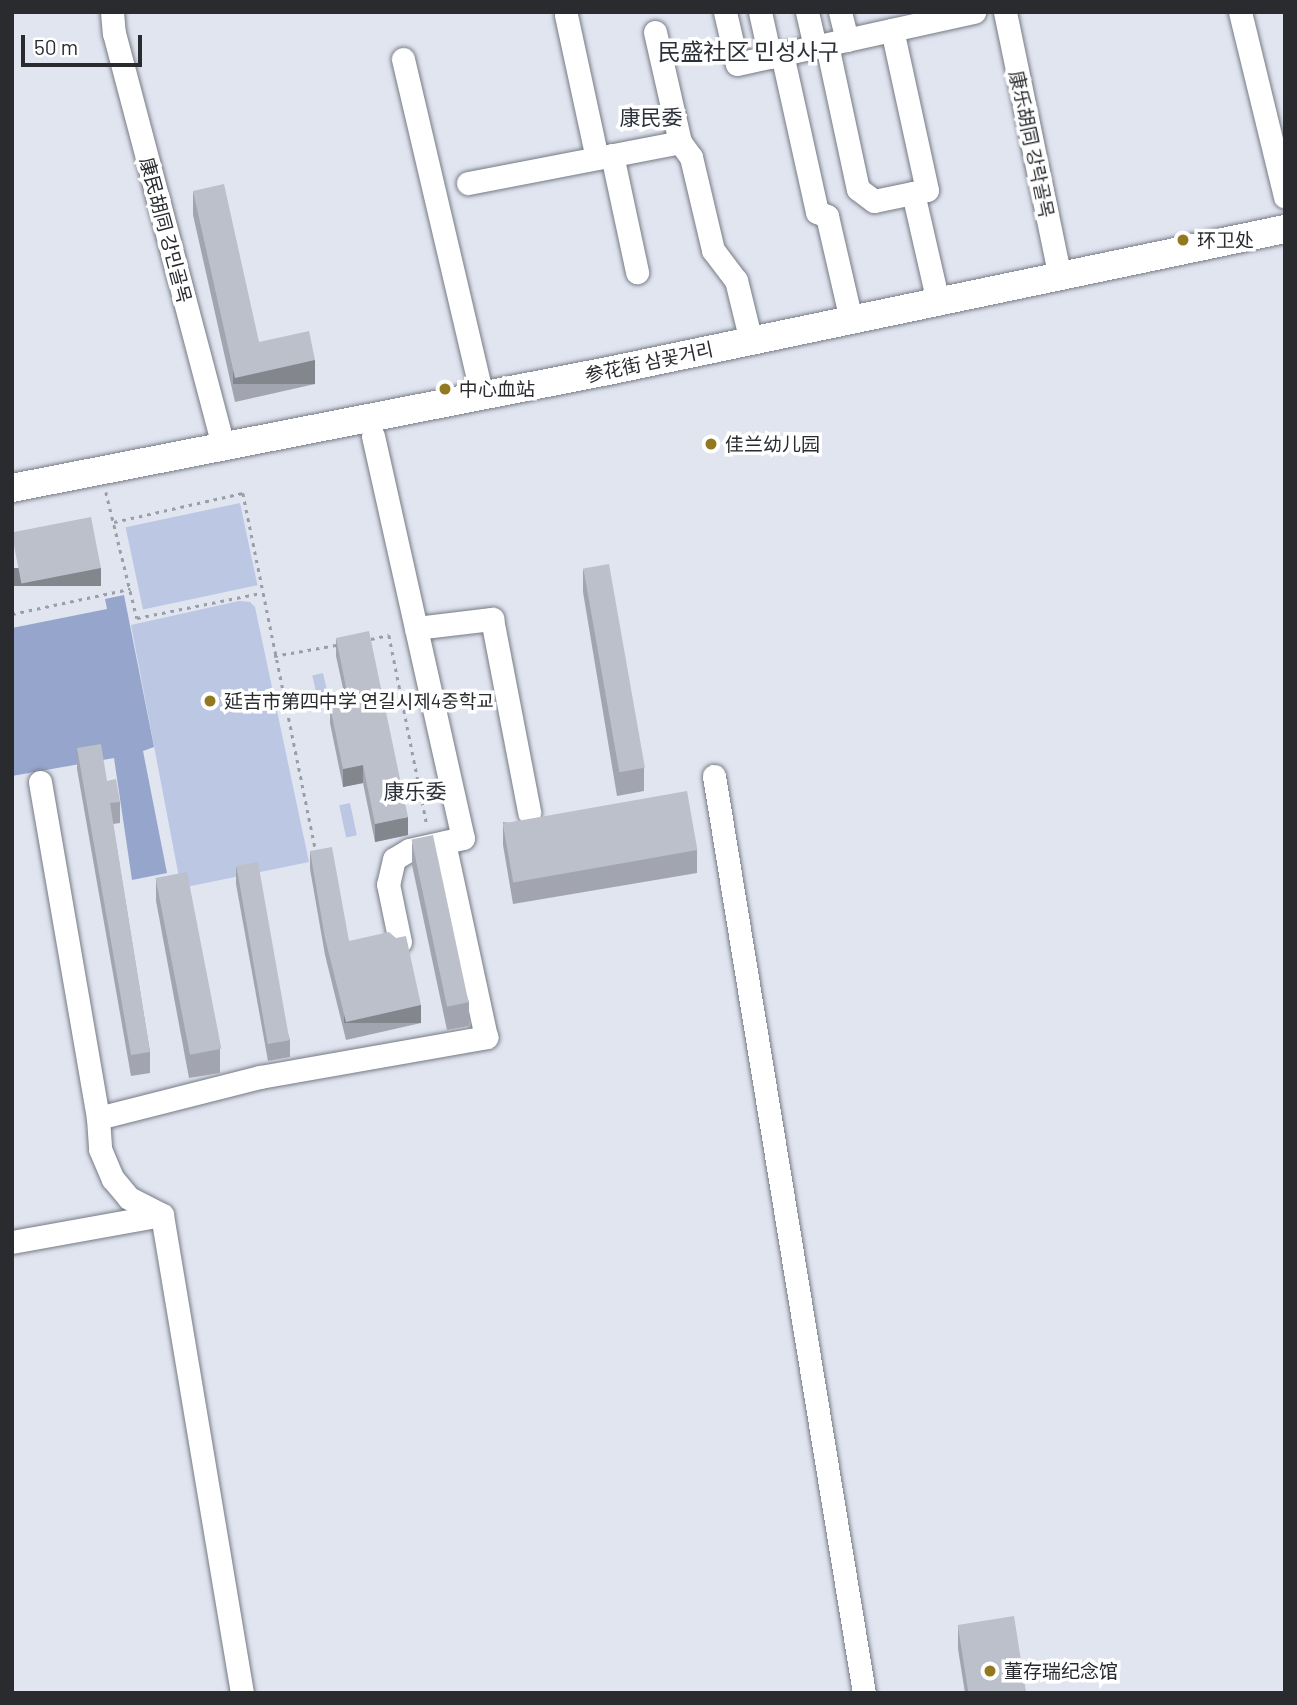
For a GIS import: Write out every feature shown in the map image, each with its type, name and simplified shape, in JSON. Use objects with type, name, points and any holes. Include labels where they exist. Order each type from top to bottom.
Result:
[{"type":"main road","name":"参花街 삼꽃거리","points":[[12,488],[751,341],[1285,229]]},
{"type":"main road","name":"参花街 삼꽃거리","points":[[12,504],[373,436],[1285,248]]},
{"type":"street","name":"康民胡同 강민골목","points":[[112,12],[114,33],[223,447]]},
{"type":"street","points":[[760,12],[776,56],[817,212],[827,216],[851,320]]},
{"type":"street","points":[[807,12],[829,44],[859,189],[874,201],[927,190],[891,30]]},
{"type":"street","points":[[829,44],[840,12]]},
{"type":"street","points":[[726,13],[737,64],[974,12]]},
{"type":"street","name":"康乐胡同 강락골목","points":[[1005,12],[1060,277]]},
{"type":"street","points":[[1240,12],[1285,197]]},
{"type":"street","points":[[566,15],[637,272]]},
{"type":"street","points":[[655,32],[680,142],[691,157],[713,250],[736,280],[751,341]]},
{"type":"street","points":[[403,59],[482,395]]},
{"type":"street","points":[[468,183],[680,142]]},
{"type":"street","points":[[913,193],[938,302]]},
{"type":"street","points":[[373,436],[463,838],[409,850],[394,859],[388,884],[400,942]]},
{"type":"street","points":[[416,628],[492,619],[529,812]]},
{"type":"street","points":[[715,776],[864,1693]]},
{"type":"street","points":[[40,782],[98,1118],[100,1149],[113,1179],[129,1198],[162,1215]]},
{"type":"street","points":[[98,1118],[260,1077],[486,1037],[444,842]]},
{"type":"street","points":[[12,1242],[162,1215]]},
{"type":"street","points":[[162,1215],[242,1693]]},
{"type":"path","points":[[104,486],[137,618],[261,593]]},
{"type":"path","points":[[114,522],[243,493],[261,593],[315,847]]},
{"type":"path","points":[[12,614],[130,589]]},
{"type":"path","points":[[363,640],[389,635],[427,826]]},
{"type":"path","points":[[274,656],[338,645]]},
{"type":"shaded area","points":[[240,503],[257,585],[143,609],[126,527]]},
{"type":"shaded area","points":[[124,595],[154,747],[143,751],[167,873],[132,880],[114,758],[12,776],[12,628],[107,609],[105,599]]},
{"type":"shaded area","points":[[239,601],[250,602],[255,607],[309,862],[181,888],[131,625]]},
{"type":"shaded area","points":[[323,673],[330,704],[319,707],[312,675]]},
{"type":"shaded area","points":[[350,803],[357,835],[346,838],[339,805]]},
{"type":"building","points":[[224,184],[259,342],[309,331],[315,360],[235,378],[193,191]]},
{"type":"building","points":[[91,517],[101,568],[21,584],[12,532]]},
{"type":"building","points":[[609,564],[645,768],[619,772],[583,569]]},
{"type":"building","points":[[369,631],[408,817],[375,824],[363,765],[343,769],[330,706],[349,702],[336,638]]},
{"type":"building","points":[[101,744],[107,781],[116,779],[120,802],[110,803],[150,1052],[131,1055],[77,748]]},
{"type":"building","points":[[687,791],[697,850],[513,883],[503,823]]},
{"type":"building","points":[[433,835],[469,1002],[447,1007],[411,840]]},
{"type":"building","points":[[332,847],[349,941],[389,932],[396,938],[406,936],[421,1005],[346,1022],[325,938],[310,851]]},
{"type":"building","points":[[258,862],[289,1040],[268,1044],[236,866]]},
{"type":"building","points":[[187,872],[221,1049],[190,1055],[156,878]]},
{"type":"building","name":"董存瑞纪念馆","points":[[1014,1616],[1026,1693],[968,1693],[958,1625]]},
{"type":"place","name":"环卫处","points":[[1183,240]]},
{"type":"place","name":"中心血站","points":[[445,389]]},
{"type":"place","name":"佳兰幼儿园","points":[[711,444]]},
{"type":"place","name":"延吉市第四中学 연길시제4중학교","points":[[210,701]]},
{"type":"place","name":"董存瑞纪念馆","points":[[990,1671]]},
{"type":"district","name":"民盛社区 민성사구","points":[[748,51]]},
{"type":"district","name":"康民委","points":[[651,117]]},
{"type":"district","name":"康乐委","points":[[415,791]]}]
